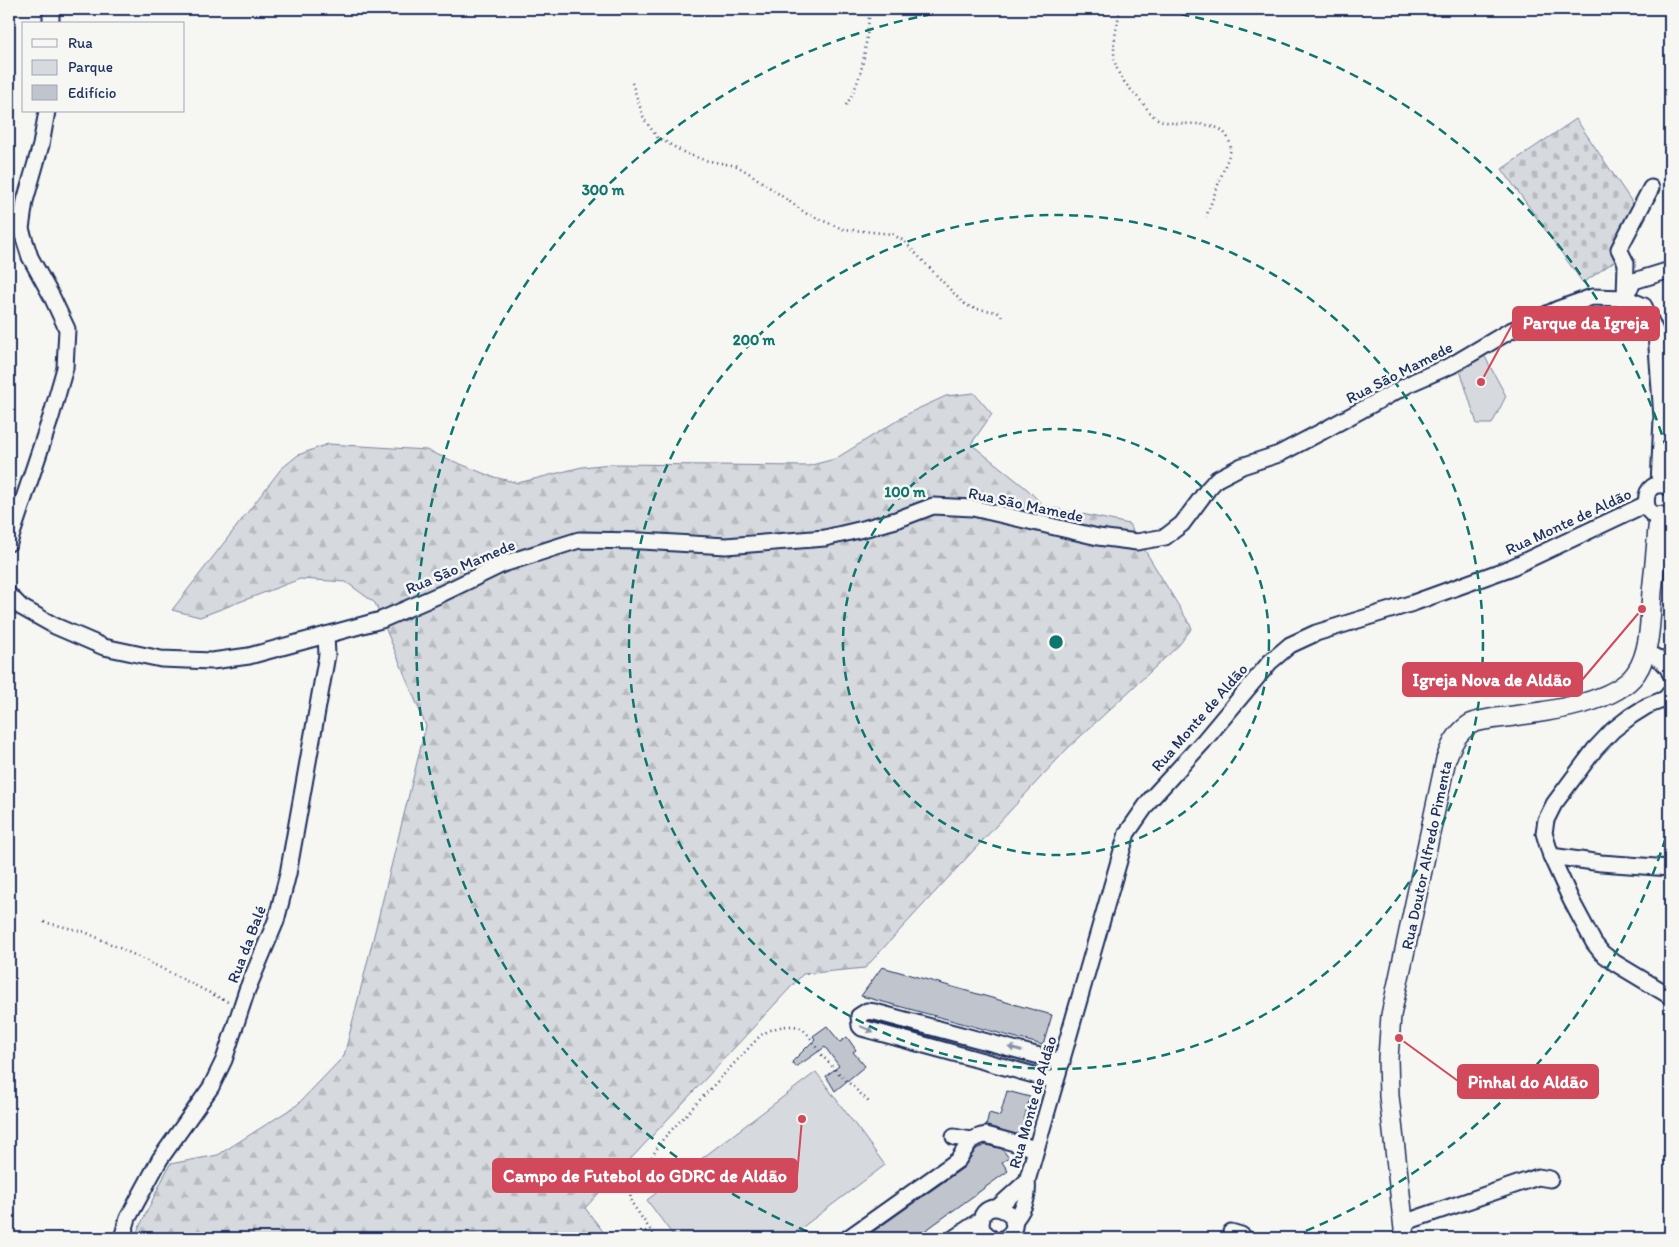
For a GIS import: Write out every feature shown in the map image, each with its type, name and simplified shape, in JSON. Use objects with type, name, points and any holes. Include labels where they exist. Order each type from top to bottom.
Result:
[{"type":"main road","name":"Rua Doutor Alfredo Pimenta","points":[[1404,1231],[1389,1096],[1388,1058],[1391,1015],[1446,759],[1452,741],[1470,724],[1591,701],[1612,694],[1627,683],[1636,672],[1644,652],[1649,628],[1658,511]]},
{"type":"street","points":[[51,9],[51,22]]},
{"type":"street","points":[[9,542],[65,368],[67,329],[52,296],[30,257],[21,229],[25,201],[41,145],[47,112]]},
{"type":"street","points":[[1625,298],[1626,263],[1619,249],[1651,188]]},
{"type":"street","points":[[1625,298],[1634,281],[1670,270]]},
{"type":"street","name":"Rua São Mamede","points":[[9,595],[21,607],[54,626],[104,647],[161,659],[212,661],[249,656],[381,620],[503,564],[579,540],[642,541],[726,546],[824,538],[880,524],[933,506],[973,508],[1098,537],[1137,542],[1165,537],[1182,524],[1217,479],[1242,466],[1279,454],[1313,437],[1413,382],[1452,365],[1508,332],[1558,309],[1592,297],[1625,298],[1644,306],[1656,333],[1665,486]]},
{"type":"street","points":[[1658,511],[1647,494],[1650,490],[1665,486]]},
{"type":"street","name":"Rua Monte de Aldão","points":[[1004,1238],[1012,1231],[1013,1222],[1020,1214],[1028,1192],[1027,1181],[1127,832],[1150,800],[1203,742],[1270,662],[1290,645],[1316,633],[1413,603],[1658,511]]},
{"type":"street","name":"Rua da Balé","points":[[122,1238],[128,1218],[160,1159],[211,1087],[224,1060],[240,1008],[276,921],[288,874],[327,655],[326,636]]},
{"type":"street","points":[[1644,652],[1658,657],[1670,672]]},
{"type":"street","points":[[1670,693],[1666,699],[1647,706],[1631,716],[1613,730],[1595,749],[1554,804],[1546,820],[1544,833],[1551,856],[1571,900],[1602,953],[1615,964],[1670,996]]},
{"type":"street","points":[[1551,856],[1601,863],[1670,868]]},
{"type":"street","points":[[1056,1081],[862,1028],[859,1016],[867,1011],[875,1012],[1062,1062]]},
{"type":"street","points":[[954,1137],[971,1140],[986,1135],[1036,1149]]},
{"type":"street","points":[[848,1238],[958,1160],[971,1140]]},
{"type":"street","points":[[1404,1231],[1538,1177],[1550,1179]]},
{"type":"street","name":"Rua Monte de Aldão","points":[[954,1238],[982,1219],[988,1210],[998,1207],[1027,1181]]},
{"type":"street","points":[[998,1207],[1008,1211],[1013,1222]]},
{"type":"street","points":[[982,1219],[982,1230],[991,1238]]},
{"type":"path","points":[[846,105],[854,94],[861,74],[870,9]]},
{"type":"path","points":[[1120,9],[1114,57],[1117,70],[1126,83],[1157,119],[1210,126],[1222,130],[1230,141],[1230,150],[1206,217]]},
{"type":"path","points":[[632,83],[644,119],[658,138],[685,153],[704,160],[737,166],[807,214],[843,229],[892,234],[904,241],[962,302],[970,307],[998,312],[1003,318]]},
{"type":"path","points":[[44,922],[85,932],[240,1008]]},
{"type":"path","points":[[656,1238],[632,1202],[630,1191],[663,1139],[762,1034],[783,1027],[798,1027],[804,1030],[822,1056],[871,1104]]},
{"type":"green space","points":[[1576,119],[1636,208],[1611,246],[1619,258],[1583,283],[1502,169]]},
{"type":"green space","points":[[1484,355],[1506,396],[1492,424],[1477,424],[1459,367]]},
{"type":"green space","points":[[974,393],[992,414],[971,444],[1027,489],[1044,506],[1129,524],[1192,628],[1179,645],[1067,749],[865,968],[803,974],[585,1208],[608,1238],[134,1238],[170,1164],[218,1155],[297,1105],[344,1056],[426,726],[375,603],[346,582],[300,579],[200,617],[172,610],[281,469],[298,455],[328,444],[426,450],[490,476],[518,483],[582,467],[611,464],[808,466],[835,459],[911,412],[946,396]]},
{"type":"green space","points":[[816,1072],[885,1165],[788,1238],[675,1238],[647,1200]]},
{"type":"building","points":[[882,967],[1052,1015],[1043,1045],[861,996]]},
{"type":"building","points":[[827,1026],[840,1042],[847,1037],[856,1050],[853,1052],[865,1066],[835,1091],[826,1076],[839,1066],[825,1047],[796,1067],[792,1062],[815,1039],[813,1036]]},
{"type":"building","points":[[1007,1091],[1030,1097],[1020,1135],[986,1126],[989,1113],[1000,1116]]},
{"type":"building","points":[[986,1145],[1002,1149],[1009,1158],[1002,1162],[1008,1171],[915,1238],[864,1238],[963,1168],[976,1149]]},
{"type":"place","name":"Parque da Igreja","points":[[1481,382]]},
{"type":"place","name":"Igreja Nova de Aldão","points":[[1642,609]]},
{"type":"place","name":"Pinhal do Aldão","points":[[1399,1038]]},
{"type":"place","name":"Campo de Futebol do GDRC de Aldão","points":[[802,1119]]}]
